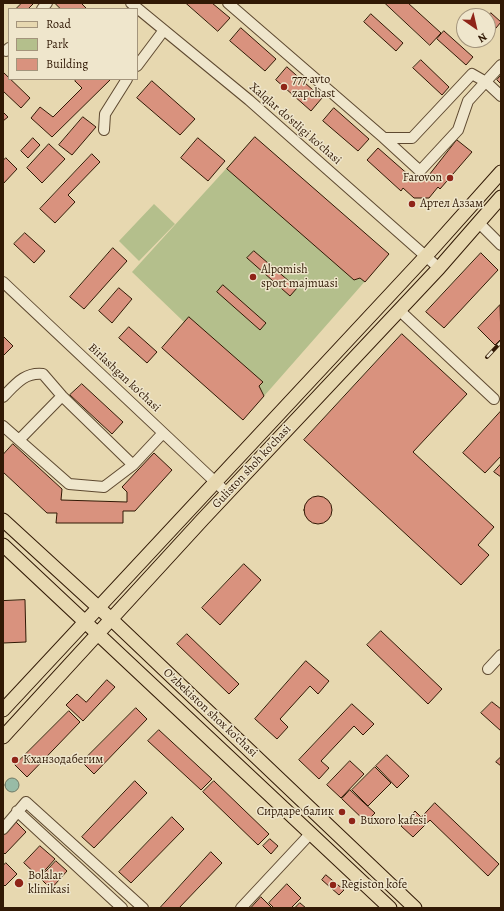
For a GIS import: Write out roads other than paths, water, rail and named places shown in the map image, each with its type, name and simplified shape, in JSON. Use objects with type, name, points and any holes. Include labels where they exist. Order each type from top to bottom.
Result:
[{"type":"main road","name":"Guliston shoh ko'chasi","points":[[3,710],[426,256],[501,172]]},
{"type":"main road","name":"Guliston shoh ko'chasi","points":[[3,736],[227,493],[439,268],[501,197]]},
{"type":"main road","name":"O'zbekiston shox ko'chasi","points":[[3,520],[110,619],[415,908]]},
{"type":"main road","name":"O'zbekiston shox ko'chasi","points":[[3,545],[121,653],[390,908]]},
{"type":"main road","points":[[65,602],[77,589]]},
{"type":"main road","points":[[121,653],[133,641]]},
{"type":"street","points":[[228,3],[420,171],[458,130],[468,101],[501,65]]},
{"type":"street","name":"Xalqlar do'stligi ko'chasi","points":[[138,9],[249,100],[439,268]]},
{"type":"street","points":[[138,65],[164,30]]},
{"type":"street","points":[[384,138],[412,138],[472,74],[486,82],[501,96]]},
{"type":"street","points":[[104,130],[105,114],[126,80]]},
{"type":"street","points":[[478,222],[501,246]]},
{"type":"street","name":"Birlashgan ko'chasi","points":[[3,282],[227,493]]},
{"type":"street","points":[[399,310],[494,399]]},
{"type":"street","points":[[3,397],[26,375],[34,373],[43,374],[62,396],[132,465]]},
{"type":"street","points":[[20,439],[62,396]]},
{"type":"street","points":[[3,426],[20,439],[69,484],[104,487],[132,465],[163,433]]},
{"type":"street","points":[[488,669],[501,655]]},
{"type":"street","points":[[3,829],[26,802],[143,908]]},
{"type":"street","points":[[17,811],[122,908]]},
{"type":"street","points":[[242,908],[311,834]]},
{"type":"railway","points":[[487,357],[501,342]]},
{"type":"place","name":"777 avto zapchast","points":[[284,87]]},
{"type":"place","name":"Farovon","points":[[450,178]]},
{"type":"place","name":"Артел Аззам","points":[[412,204]]},
{"type":"place","name":"Alpomish sport majmuasi","points":[[253,277]]},
{"type":"place","name":"Кханзодабегим","points":[[15,760]]},
{"type":"place","name":"Сирдаре балик","points":[[342,812]]},
{"type":"place","name":"Buxoro kafesi","points":[[352,821]]},
{"type":"place","name":"Bolalar klinikasi","points":[[19,883]]},
{"type":"place","name":"Registon kofe","points":[[333,885]]}]
